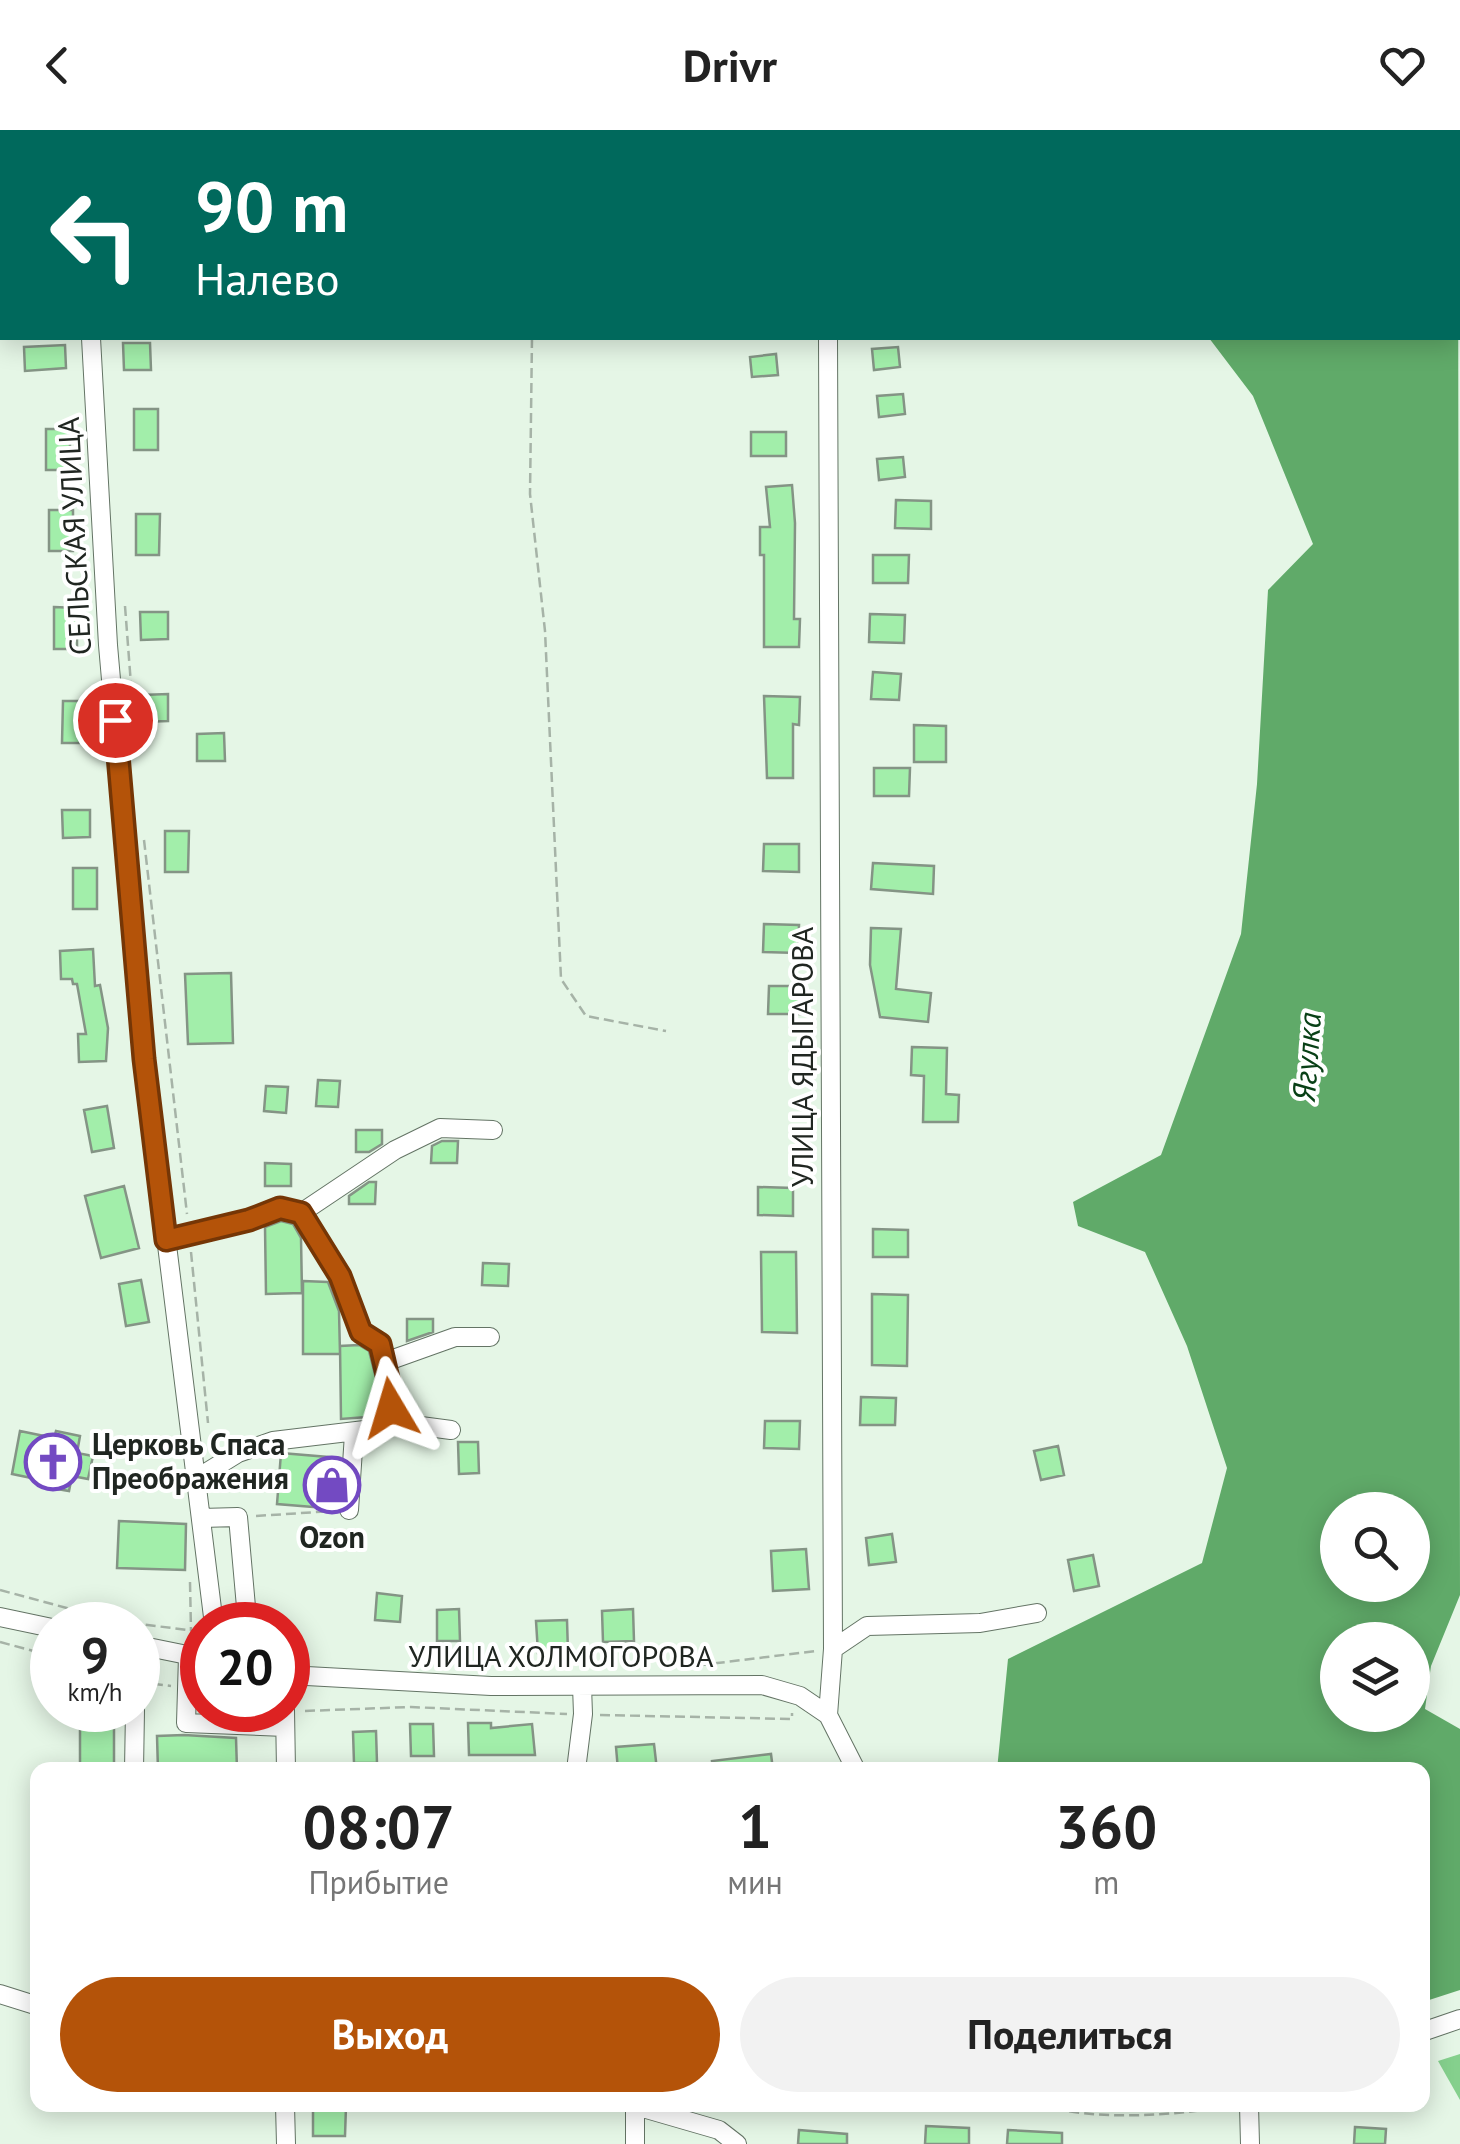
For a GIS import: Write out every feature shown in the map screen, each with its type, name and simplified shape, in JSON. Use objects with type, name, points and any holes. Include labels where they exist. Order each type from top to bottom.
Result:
[{"type":"street","name":"СЕЛЬСКАЯ УЛИЦА","points":[[91,340],[110,665],[144,1059],[208,1602]]},
{"type":"street","name":"УЛИЦА ЯДЫГАРОВА","points":[[828,340],[833,1649],[828,1715]]},
{"type":"street","points":[[301,1213],[395,1150],[440,1128],[493,1130]]},
{"type":"street","points":[[166,1240],[280,1208],[301,1213],[340,1276],[354,1321],[361,1332],[380,1344],[392,1396],[391,1408],[373,1429],[274,1441],[238,1453],[196,1479]]},
{"type":"street","points":[[385,1362],[456,1336],[490,1337]]},
{"type":"street","points":[[382,1421],[451,1430]]},
{"type":"street","points":[[350,1510],[354,1434]]},
{"type":"street","points":[[201,1518],[238,1517],[245,1602]]},
{"type":"street","points":[[833,1649],[867,1626],[980,1622],[1037,1613]]},
{"type":"street","points":[[0,1617],[30,1623]]},
{"type":"street","name":"УЛИЦА ХОЛМОГОРОВА","points":[[310,1677],[401,1683],[762,1685],[800,1696],[828,1715]]},
{"type":"street","points":[[577,1762],[582,1686]]},
{"type":"street","points":[[828,1715],[852,1762]]},
{"type":"street","points":[[134,1762],[135,1732]]},
{"type":"street","points":[[285,1732],[286,1762]]},
{"type":"street","points":[[0,1994],[30,2003]]},
{"type":"street","points":[[284,2112],[286,2144]]},
{"type":"street","points":[[635,2144],[636,2112]]},
{"type":"street","points":[[657,2112],[719,2130],[737,2144]]},
{"type":"street","points":[[1249,2112],[1250,2144]]},
{"type":"path","points":[[532,340],[530,494],[545,631],[561,979],[586,1016],[666,1031]]},
{"type":"path","points":[[125,604],[135,738]]},
{"type":"path","points":[[143,834],[209,1433],[190,1435]]},
{"type":"path","points":[[238,1517],[350,1510]]},
{"type":"path","points":[[190,1576],[190,1602]]},
{"type":"path","points":[[0,1590],[45,1602]]},
{"type":"path","points":[[0,1642],[30,1650]]},
{"type":"path","points":[[310,1714],[411,1707],[792,1718],[792,1705]]},
{"type":"path","points":[[1074,2112],[1194,2112]]},
{"type":"shaded area","points":[[1460,2054],[1460,2100],[1438,2061]]},
{"type":"water","name":"Ягулка","points":[[1211,340],[1458,340],[1460,1595],[1430,1673],[1430,1622],[1320,1622],[1320,1732],[1430,1732],[1430,1712],[1460,1729],[1460,1990],[1430,2000],[1430,1762],[998,1762],[1008,1659],[1202,1563],[1227,1468],[1187,1346],[1145,1252],[1078,1226],[1073,1202],[1161,1155],[1241,934],[1257,784],[1268,590],[1313,544],[1253,396]]},
{"type":"building","points":[[123,343],[150,343],[151,370],[124,370]]},
{"type":"building","points":[[65,345],[66,368],[25,371],[24,347]]},
{"type":"building","points":[[898,347],[900,367],[874,370],[872,349]]},
{"type":"building","points":[[776,354],[778,375],[752,377],[750,357]]},
{"type":"building","points":[[903,394],[905,414],[879,417],[877,396]]},
{"type":"building","points":[[134,409],[158,409],[158,450],[134,450]]},
{"type":"building","points":[[46,429],[70,429],[70,470],[46,470]]},
{"type":"building","points":[[751,432],[786,432],[786,456],[751,456]]},
{"type":"building","points":[[903,457],[905,477],[879,480],[877,459]]},
{"type":"building","points":[[792,485],[794,619],[800,619],[799,647],[764,647],[764,555],[760,555],[760,527],[770,527],[766,487]]},
{"type":"building","points":[[896,500],[931,501],[931,529],[895,528]]},
{"type":"building","points":[[49,510],[73,510],[73,551],[49,551]]},
{"type":"building","points":[[136,514],[160,514],[159,555],[136,555]]},
{"type":"building","points":[[873,555],[909,555],[908,583],[873,583]]},
{"type":"building","points":[[54,607],[77,608],[77,649],[54,649]]},
{"type":"building","points":[[140,612],[168,612],[168,639],[141,640]]},
{"type":"building","points":[[870,614],[905,615],[904,643],[869,642]]},
{"type":"building","points":[[873,672],[901,674],[899,700],[871,699]]},
{"type":"building","points":[[168,694],[168,721],[141,722],[141,695]]},
{"type":"building","points":[[764,696],[800,697],[799,725],[793,724],[793,778],[767,778]]},
{"type":"building","points":[[63,701],[86,701],[86,743],[62,743]]},
{"type":"building","points":[[914,725],[946,726],[946,762],[914,762]]},
{"type":"building","points":[[224,733],[225,761],[197,761],[197,734]]},
{"type":"building","points":[[874,768],[910,768],[909,796],[874,796]]},
{"type":"building","points":[[62,810],[90,810],[90,837],[63,838]]},
{"type":"building","points":[[165,831],[189,831],[188,872],[165,872]]},
{"type":"building","points":[[764,844],[799,844],[799,872],[763,871]]},
{"type":"building","points":[[873,863],[934,866],[933,894],[871,889]]},
{"type":"building","points":[[73,868],[97,868],[97,909],[73,909]]},
{"type":"building","points":[[764,924],[799,925],[798,953],[763,952]]},
{"type":"building","points":[[871,928],[901,929],[896,989],[931,993],[928,1022],[880,1017],[870,965]]},
{"type":"building","points":[[93,949],[95,986],[100,985],[108,1028],[106,1061],[79,1062],[78,1034],[86,1034],[77,984],[72,979],[61,979],[60,951]]},
{"type":"building","points":[[231,973],[233,1043],[188,1044],[185,974]]},
{"type":"building","points":[[769,986],[804,986],[803,1014],[768,1014]]},
{"type":"building","points":[[912,1047],[947,1048],[946,1094],[959,1095],[958,1122],[923,1122],[924,1076],[911,1075]]},
{"type":"building","points":[[318,1080],[340,1081],[338,1107],[316,1106]]},
{"type":"building","points":[[266,1086],[288,1087],[286,1113],[264,1111]]},
{"type":"building","points":[[107,1106],[114,1148],[92,1152],[84,1110]]},
{"type":"building","points":[[356,1130],[382,1130],[382,1144],[369,1152],[356,1152]]},
{"type":"building","points":[[442,1141],[458,1141],[457,1163],[431,1163],[432,1146]]},
{"type":"building","points":[[265,1163],[291,1164],[291,1186],[265,1186]]},
{"type":"building","points":[[369,1182],[376,1182],[375,1204],[349,1204],[349,1196]]},
{"type":"building","points":[[124,1186],[139,1248],[101,1258],[85,1196]]},
{"type":"building","points":[[758,1187],[793,1188],[793,1216],[758,1215]]},
{"type":"building","points":[[281,1221],[293,1224],[301,1238],[302,1293],[266,1294],[265,1227]]},
{"type":"building","points":[[873,1229],[908,1230],[908,1257],[873,1257]]},
{"type":"building","points":[[761,1252],[796,1252],[797,1333],[762,1332]]},
{"type":"building","points":[[483,1263],[509,1264],[508,1286],[482,1285]]},
{"type":"building","points":[[141,1280],[149,1322],[126,1326],[119,1284]]},
{"type":"building","points":[[303,1281],[328,1282],[339,1311],[340,1354],[303,1354]]},
{"type":"building","points":[[872,1294],[908,1295],[907,1366],[872,1365]]},
{"type":"building","points":[[407,1319],[433,1319],[433,1332],[407,1341]]},
{"type":"building","points":[[359,1345],[369,1351],[377,1401],[367,1417],[341,1419],[340,1346]]},
{"type":"building","points":[[861,1397],[896,1398],[895,1425],[860,1425]]},
{"type":"building","points":[[765,1421],[800,1421],[799,1449],[764,1448]]},
{"type":"building","name":"Церковь Спаса Преображения","points":[[20,1431],[54,1438],[56,1431],[80,1436],[77,1453],[93,1456],[88,1479],[72,1476],[69,1491],[45,1487],[46,1481],[12,1474]]},
{"type":"building","points":[[458,1442],[478,1442],[479,1473],[459,1474]]},
{"type":"building","points":[[1058,1446],[1064,1475],[1041,1480],[1034,1451]]},
{"type":"building","points":[[281,1453],[340,1458],[337,1509],[277,1504]]},
{"type":"building","points":[[119,1521],[186,1524],[185,1570],[117,1568]]},
{"type":"building","points":[[892,1534],[896,1562],[869,1565],[866,1538]]},
{"type":"building","points":[[806,1549],[809,1589],[773,1591],[771,1551]]},
{"type":"building","points":[[1093,1555],[1099,1586],[1074,1591],[1068,1560]]},
{"type":"building","points":[[377,1593],[402,1596],[400,1622],[375,1620]]},
{"type":"building","points":[[459,1609],[460,1641],[437,1641],[437,1610]]},
{"type":"building","points":[[633,1609],[634,1641],[603,1642],[602,1611]]},
{"type":"building","points":[[567,1620],[568,1652],[538,1653],[536,1621]]},
{"type":"building","points":[[468,1723],[491,1723],[491,1728],[532,1724],[535,1755],[469,1755]]},
{"type":"building","points":[[410,1724],[433,1724],[434,1756],[411,1756]]},
{"type":"building","points":[[376,1731],[377,1762],[354,1762],[353,1732]]},
{"type":"building","points":[[80,1732],[114,1732],[114,1762],[80,1762]]},
{"type":"building","points":[[157,1736],[236,1738],[237,1762],[158,1762]]},
{"type":"building","points":[[654,1744],[656,1762],[617,1762],[616,1747]]},
{"type":"building","points":[[771,1754],[772,1762],[712,1762]]},
{"type":"building","points":[[313,2112],[346,2112],[345,2136],[313,2136]]},
{"type":"building","points":[[926,2126],[969,2128],[969,2144],[925,2144]]},
{"type":"building","points":[[1355,2127],[1386,2129],[1385,2144],[1354,2144]]},
{"type":"building","points":[[799,2130],[847,2134],[847,2144],[798,2144]]},
{"type":"building","points":[[1008,2130],[1062,2133],[1062,2144],[1007,2144]]},
{"type":"place","name":"Церковь Спаса Преображения","points":[[53,1462]]},
{"type":"place","name":"Ozon","points":[[332,1485]]},
{"type":"route","points":[[115,720],[144,1059],[166,1240],[249,1220],[280,1208],[301,1213],[340,1276],[354,1321],[361,1332],[380,1344],[392,1396],[391,1408]]}]
